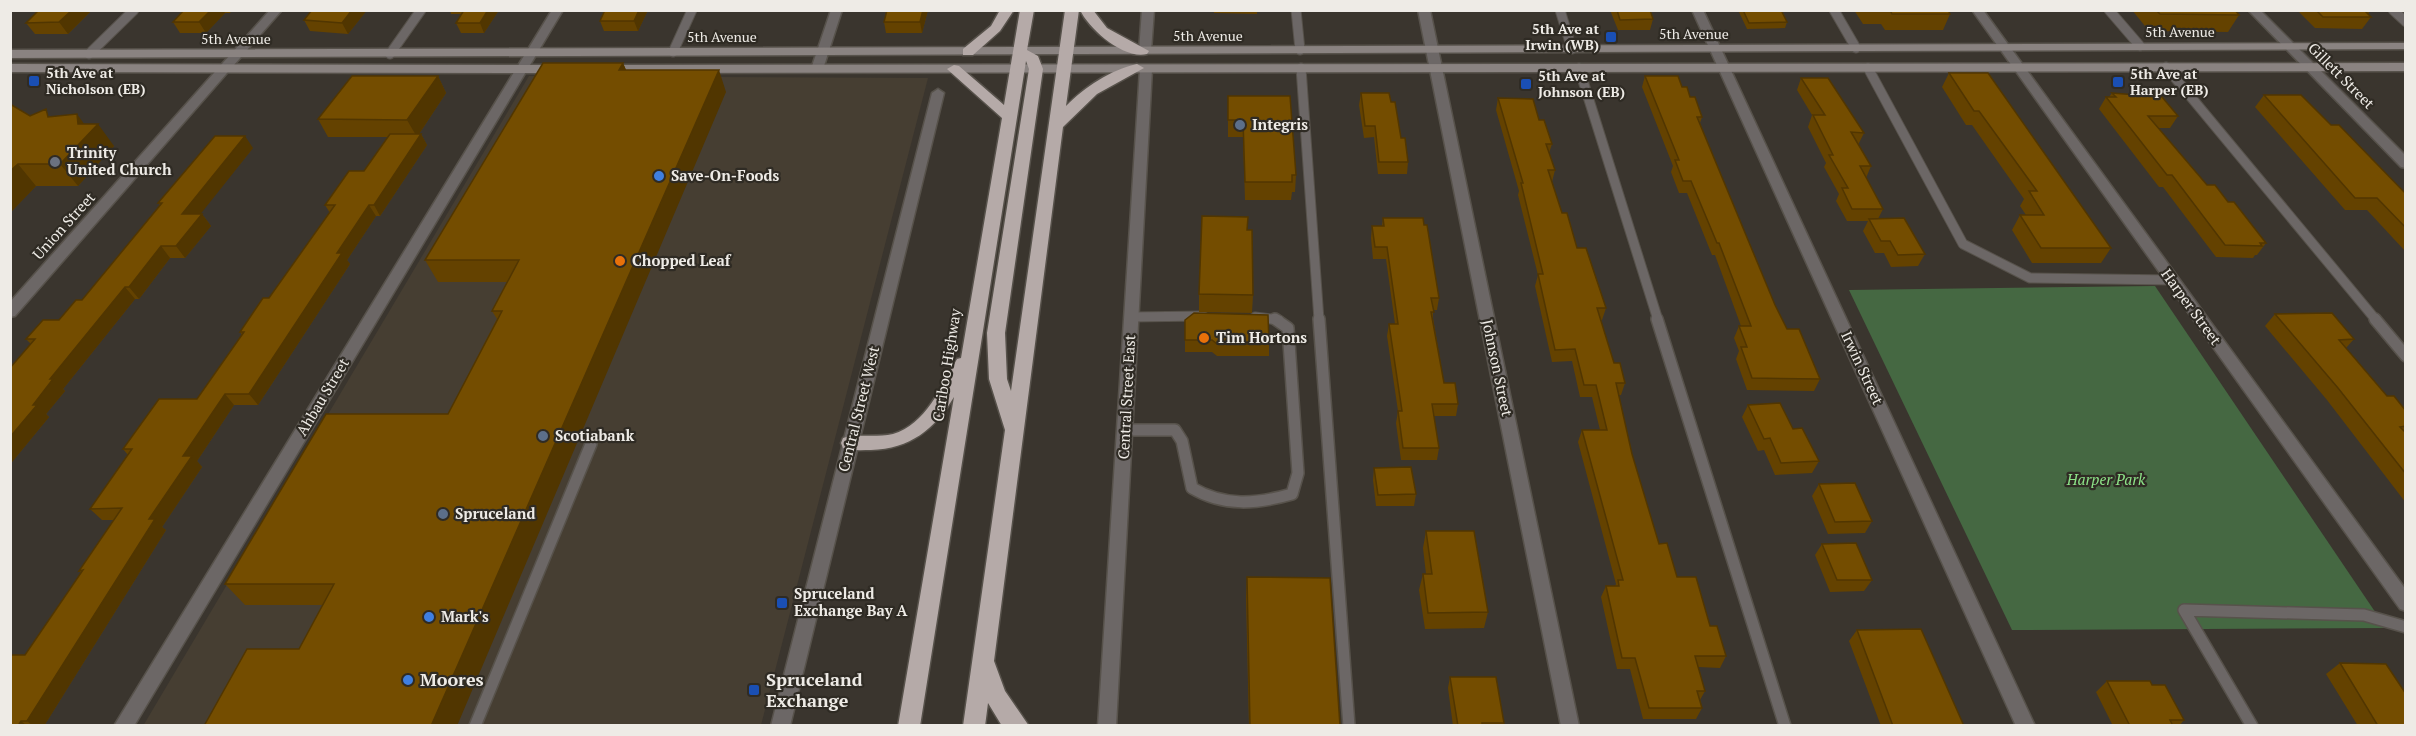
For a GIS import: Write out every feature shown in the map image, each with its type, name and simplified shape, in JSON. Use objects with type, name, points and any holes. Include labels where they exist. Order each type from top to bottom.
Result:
[{"type":"highway","points":[[968,51],[995,30],[1004,20],[1007,10]]},
{"type":"highway","name":"Cariboo Highway","points":[[909,726],[1027,10]]},
{"type":"highway","points":[[974,726],[1072,10]]},
{"type":"highway","points":[[1086,10],[1090,20],[1111,38],[1144,51]]},
{"type":"highway","points":[[1014,434],[998,379],[996,333],[1036,69],[1033,59],[1020,51]]},
{"type":"highway","points":[[954,69],[1009,117]]},
{"type":"highway","points":[[1056,126],[1093,89],[1112,77],[1142,69]]},
{"type":"highway","points":[[850,443],[896,440],[911,434],[932,415],[948,393],[971,349]]},
{"type":"highway","points":[[983,658],[994,695],[1007,716],[1018,726]]},
{"type":"main road","name":"5th Avenue","points":[[10,54],[2406,46]]},
{"type":"main road","points":[[593,69],[2406,67]]},
{"type":"main road","name":"5th Avenue","points":[[10,69],[569,69]]},
{"type":"street","name":"Union Street","points":[[10,312],[277,10]]},
{"type":"street","name":"Ahbau Street","points":[[123,726],[558,10]]},
{"type":"street","points":[[817,69],[837,10]]},
{"type":"street","points":[[1144,51],[1148,10]]},
{"type":"street","name":"Johnson Street","points":[[1424,10],[1570,726]]},
{"type":"street","name":"Irwin Street","points":[[1697,10],[2026,726]]},
{"type":"street","name":"Harper Street","points":[[1977,10],[2406,604]]},
{"type":"street","name":"Gillett Street","points":[[2253,10],[2406,164]]},
{"type":"street","name":"Central Street East","points":[[1107,726],[1125,430],[1142,69]]},
{"type":"street","name":"Central Street West","points":[[780,726],[938,93]]},
{"type":"lane","points":[[89,54],[134,10]]},
{"type":"lane","points":[[390,54],[421,10]]},
{"type":"lane","points":[[673,52],[693,10]]},
{"type":"lane","points":[[1296,10],[1300,50]]},
{"type":"lane","points":[[1560,10],[1572,49]]},
{"type":"lane","points":[[1834,10],[1856,48]]},
{"type":"lane","points":[[2109,10],[2140,46]]},
{"type":"lane","points":[[2393,10],[2406,22]]},
{"type":"lane","points":[[2166,67],[2406,356]]},
{"type":"lane","points":[[1579,68],[1785,726]]},
{"type":"lane","points":[[1868,68],[1963,244],[2030,278],[2172,280]]},
{"type":"lane","points":[[1301,69],[1349,726]]},
{"type":"lane","points":[[1131,316],[1216,316]]},
{"type":"lane","points":[[1125,430],[1175,430],[1182,441],[1192,488],[1205,498],[1230,501],[1268,501],[1292,494],[1298,473],[1288,328],[1278,319],[1247,316]]},
{"type":"lane","points":[[475,726],[591,444]]},
{"type":"lane","points":[[2252,726],[2184,610],[2364,615],[2406,627]]},
{"type":"shaded area","name":"Spruceland","points":[[529,76],[928,78],[761,725],[143,726]]},
{"type":"green space","name":"Harper Park","points":[[2155,286],[2386,628],[2012,630],[1849,290]]},
{"type":"building","points":[[39,10],[72,10],[59,22],[26,23]]},
{"type":"building","points":[[184,10],[211,10],[199,22],[173,22]]},
{"type":"building","points":[[312,10],[352,10],[342,23],[304,20]]},
{"type":"building","points":[[464,10],[488,10],[480,23],[456,23]]},
{"type":"building","points":[[605,10],[639,10],[634,21],[600,21]]},
{"type":"building","points":[[887,10],[923,10],[920,22],[884,22]]},
{"type":"building","points":[[1617,10],[1650,10],[1653,19],[1620,20]]},
{"type":"building","points":[[1743,10],[1781,10],[1787,22],[1749,23]]},
{"type":"building","points":[[1890,10],[1948,10],[1950,14],[1892,14]]},
{"type":"building","points":[[2156,10],[2235,10],[2239,15],[2160,14]]},
{"type":"building","points":[[2316,10],[2364,10],[2371,17],[2323,17]]},
{"type":"building","points":[[543,63],[623,63],[619,70],[719,70],[431,726],[204,726],[247,649],[299,649],[334,584],[225,584],[326,414],[448,414],[502,311],[492,311],[519,260],[425,260]]},
{"type":"building","points":[[1949,73],[1988,73],[2111,248],[2041,248],[2020,215],[2044,215],[2029,191],[2037,191],[1979,111],[1974,111]]},
{"type":"building","points":[[352,76],[438,76],[407,120],[318,119]]},
{"type":"building","points":[[1645,76],[1678,76],[1682,87],[1687,87],[1690,97],[1695,97],[1702,117],[1697,117],[1775,305],[1787,329],[1799,329],[1820,379],[1752,378],[1741,347],[1747,347],[1739,326],[1751,326],[1719,243],[1717,243],[1691,181],[1683,181],[1675,160],[1679,160]]},
{"type":"building","points":[[1801,78],[1828,78],[1864,133],[1851,132],[1871,166],[1860,166],[1883,209],[1852,209],[1842,188],[1848,188],[1829,155],[1833,155],[1813,115],[1825,115]]},
{"type":"building","points":[[1361,93],[1389,93],[1391,102],[1395,102],[1401,138],[1405,138],[1408,162],[1379,162],[1375,126],[1365,126]]},
{"type":"building","points":[[2112,93],[2162,97],[2178,116],[2148,116],[2207,185],[2215,185],[2228,202],[2234,202],[2266,243],[2260,243],[2262,246],[2225,245],[2172,175],[2167,175],[2106,97],[2116,97]]},
{"type":"building","points":[[2264,95],[2301,95],[2331,125],[2339,125],[2406,194],[2406,228],[2377,198],[2355,198]]},
{"type":"building","points":[[1228,96],[1290,96],[1296,175],[1292,175],[1292,182],[1245,182],[1243,120],[1228,120]]},
{"type":"building","points":[[1498,98],[1533,99],[1539,120],[1544,120],[1552,144],[1546,144],[1555,170],[1548,170],[1562,213],[1567,213],[1577,248],[1586,248],[1606,308],[1597,308],[1614,363],[1620,363],[1625,383],[1616,383],[1632,454],[1659,544],[1667,543],[1677,577],[1696,577],[1710,626],[1717,626],[1726,656],[1695,656],[1705,691],[1697,691],[1702,708],[1649,708],[1635,658],[1622,658],[1606,586],[1619,586],[1618,580],[1623,580],[1582,430],[1607,430],[1596,385],[1584,385],[1575,349],[1555,350],[1538,274],[1543,274],[1521,183],[1523,183]]},
{"type":"building","points":[[10,104],[30,116],[46,109],[48,117],[77,114],[78,124],[98,124],[60,164],[18,164],[10,171]]},
{"type":"building","points":[[390,134],[421,134],[374,205],[369,205],[337,253],[342,253],[249,394],[225,394],[183,456],[192,456],[149,519],[155,519],[27,721],[21,721],[18,726],[10,726],[10,655],[25,655],[122,508],[90,509],[132,449],[123,449],[159,399],[197,399],[244,332],[240,332],[263,298],[269,298],[335,205],[325,205],[349,171],[364,171]]},
{"type":"building","points":[[215,136],[245,136],[182,214],[202,214],[176,246],[161,246],[129,287],[125,287],[50,379],[53,379],[33,405],[37,405],[10,437],[10,368],[35,339],[26,339],[43,320],[59,320],[76,300],[82,300],[162,203],[158,203]]},
{"type":"building","points":[[1202,216],[1248,217],[1247,230],[1252,230],[1253,295],[1199,294]]},
{"type":"building","points":[[1383,218],[1423,218],[1424,225],[1427,225],[1439,298],[1431,298],[1434,312],[1431,312],[1444,383],[1455,383],[1458,404],[1432,404],[1439,448],[1403,448],[1398,411],[1402,411],[1389,324],[1398,324],[1387,247],[1375,247],[1372,226],[1384,226]]},
{"type":"building","points":[[1904,218],[1925,254],[1898,255],[1890,241],[1881,241],[1869,219]]},
{"type":"building","points":[[1194,313],[1268,315],[1269,344],[1217,344],[1212,340],[1185,340],[1185,320]]},
{"type":"building","points":[[2332,313],[2354,339],[2339,340],[2387,396],[2394,396],[2406,411],[2406,426],[2400,427],[2406,433],[2406,474],[2338,388],[2275,314]]},
{"type":"building","points":[[1780,403],[1793,429],[1802,428],[1819,461],[1781,463],[1770,438],[1764,439],[1748,405]]},
{"type":"building","points":[[1411,467],[1416,494],[1378,495],[1374,468]]},
{"type":"building","points":[[1855,483],[1872,521],[1835,522],[1819,484]]},
{"type":"building","points":[[1426,531],[1474,531],[1488,612],[1428,613],[1423,574],[1432,574]]},
{"type":"building","points":[[1856,543],[1872,580],[1837,580],[1822,544]]},
{"type":"building","points":[[1247,577],[1330,578],[1340,726],[1250,726]]},
{"type":"building","points":[[1921,629],[1964,726],[1893,726],[1857,630]]},
{"type":"building","points":[[2340,663],[2386,664],[2406,694],[2406,726],[2378,726]]},
{"type":"building","points":[[1450,677],[1496,677],[1504,723],[1458,726]]},
{"type":"building","points":[[2107,681],[2150,681],[2152,685],[2165,685],[2184,720],[2170,720],[2173,726],[2130,726]]},
{"type":"place","name":"5th Ave at Irwin (WB)","points":[[1611,37]]},
{"type":"place","name":"5th Ave at Nicholson (EB)","points":[[34,81]]},
{"type":"place","name":"5th Ave at Harper (EB)","points":[[2118,82]]},
{"type":"place","name":"5th Ave at Johnson (EB)","points":[[1526,84]]},
{"type":"place","name":"Integris","points":[[1240,125]]},
{"type":"place","name":"Trinity United Church","points":[[55,162]]},
{"type":"place","name":"Save-On-Foods","points":[[659,176]]},
{"type":"place","name":"Chopped Leaf","points":[[620,261]]},
{"type":"place","name":"Tim Hortons","points":[[1204,338]]},
{"type":"place","name":"Scotiabank","points":[[543,436]]},
{"type":"place","name":"Spruceland","points":[[443,514]]},
{"type":"place","name":"Spruceland Exchange Bay A","points":[[782,603]]},
{"type":"place","name":"Mark's","points":[[429,617]]},
{"type":"place","name":"Moores","points":[[408,680]]},
{"type":"place","name":"Spruceland Exchange","points":[[754,690]]}]
